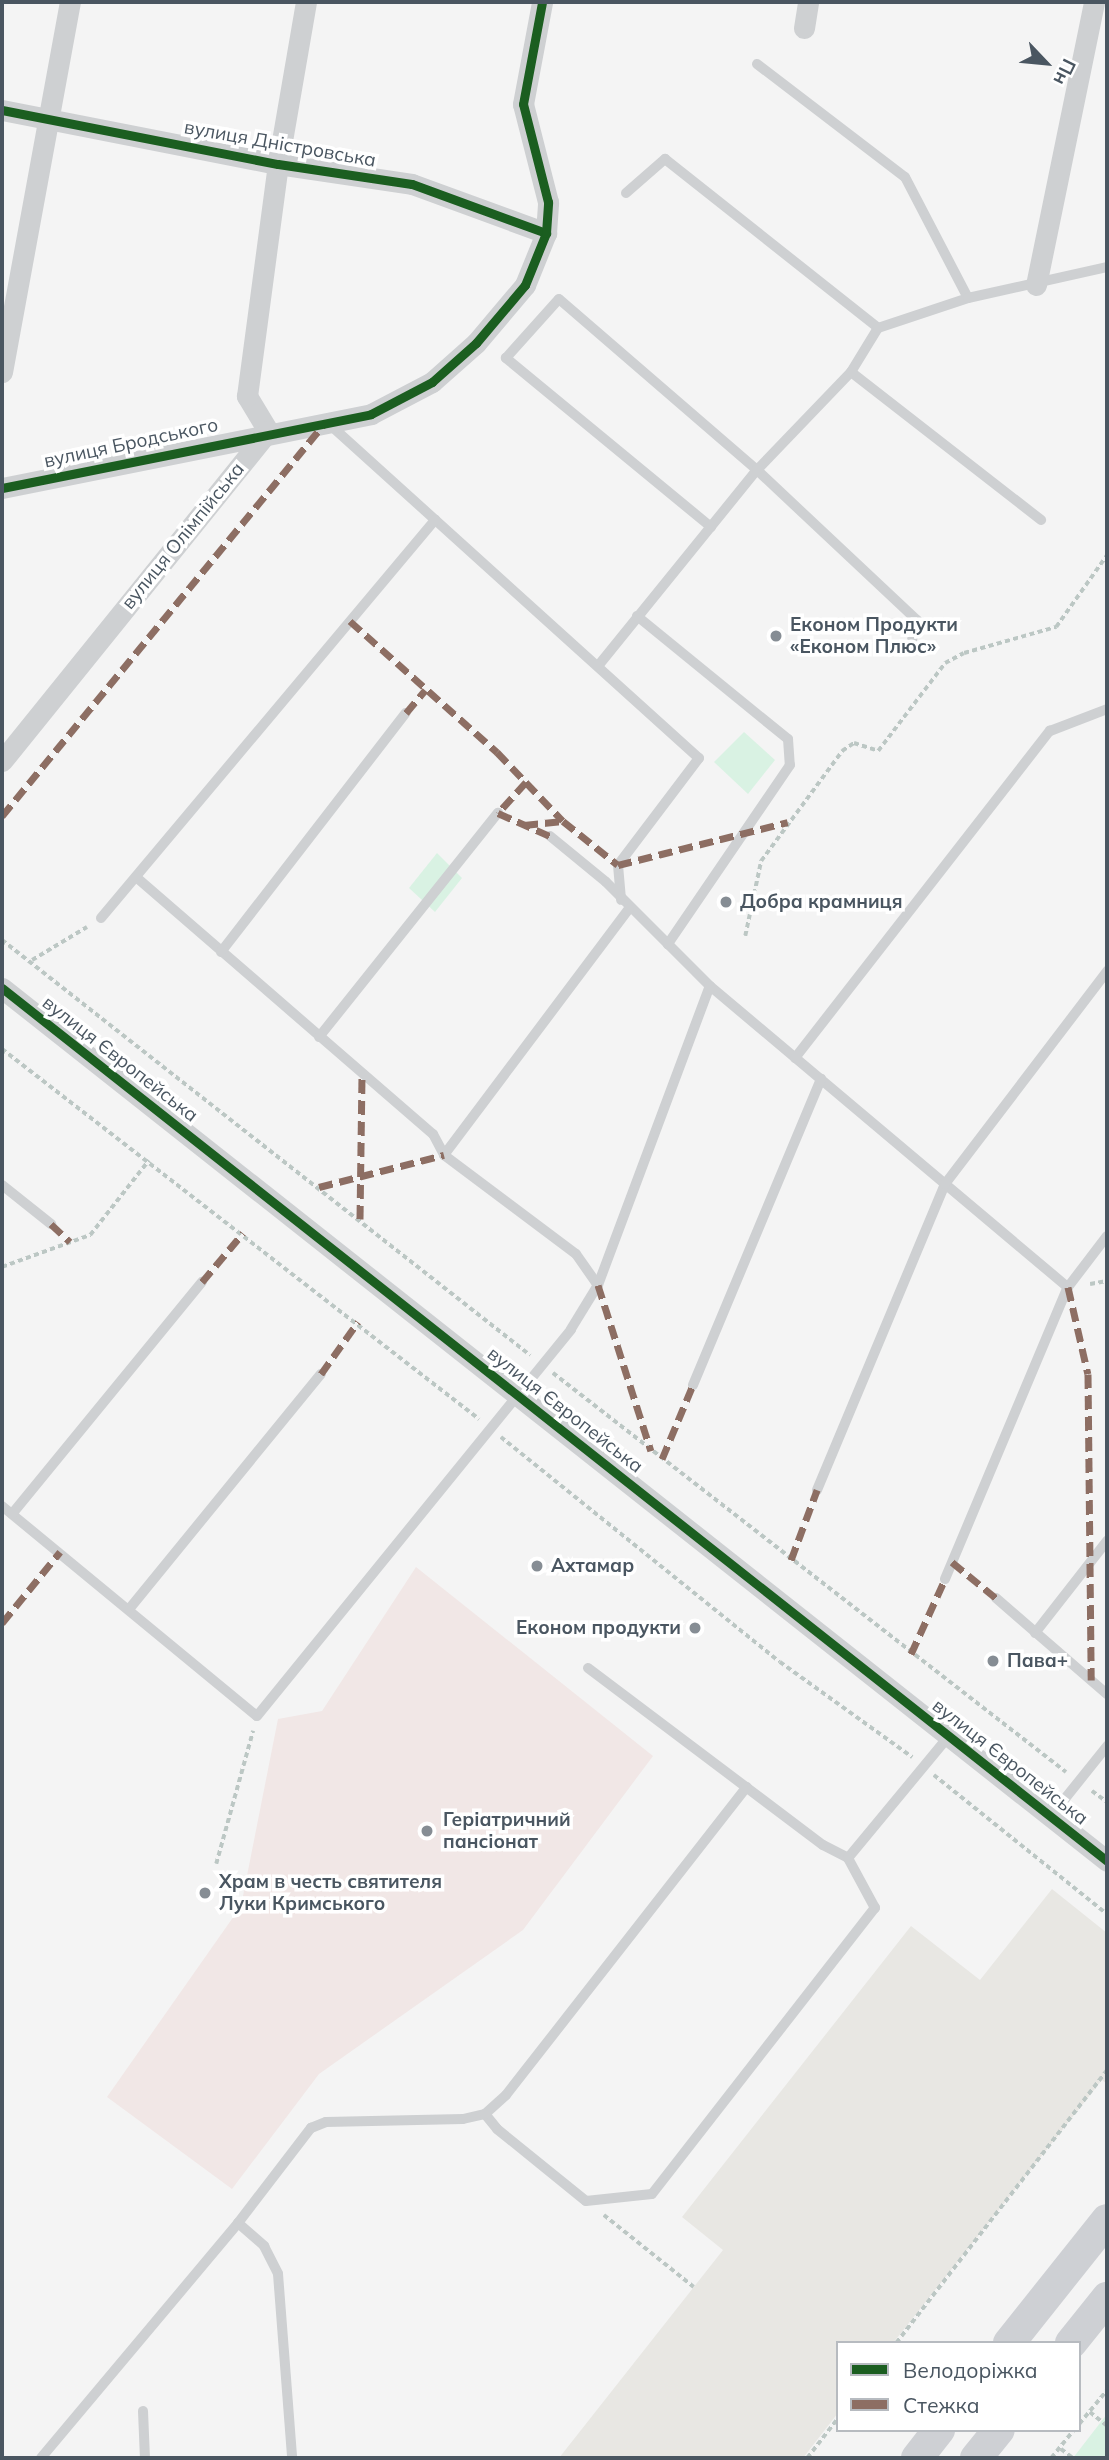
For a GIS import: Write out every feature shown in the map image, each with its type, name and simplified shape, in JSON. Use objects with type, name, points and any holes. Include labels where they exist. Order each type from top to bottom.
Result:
[{"type":"street","points":[[2,372],[70,2]]},
{"type":"street","points":[[306,2],[278,164],[247,396],[268,431],[371,414],[432,382],[476,343],[525,285],[546,233],[548,202],[523,104],[542,2]]},
{"type":"street","points":[[804,29],[808,2]]},
{"type":"street","points":[[1036,285],[1094,2]]},
{"type":"street","name":"вулиця Дністровська","points":[[2,110],[51,116],[278,164],[412,184],[546,233]]},
{"type":"street","name":"вулиця Бродського","points":[[2,488],[268,431]]},
{"type":"street","name":"вулиця Олімпійська","points":[[2,761],[268,431]]},
{"type":"street","name":"вулиця Європейська","points":[[2,988],[1107,1861]]},
{"type":"street","points":[[1011,2341],[1107,2220]]},
{"type":"street","points":[[1073,2341],[1107,2298]]},
{"type":"street","points":[[917,2458],[937,2432]]},
{"type":"street","points":[[976,2458],[997,2432]]},
{"type":"lane","points":[[757,64],[905,177],[968,298]]},
{"type":"lane","points":[[626,193],[665,159],[878,327]]},
{"type":"lane","points":[[598,666],[757,470],[851,372],[878,327],[968,298],[1036,285],[1107,267]]},
{"type":"lane","points":[[711,527],[506,358],[559,299],[757,470],[917,620],[909,651]]},
{"type":"lane","points":[[851,372],[1041,520]]},
{"type":"lane","points":[[326,422],[699,758],[618,865],[625,905],[444,1155]]},
{"type":"lane","points":[[101,918],[435,520]]},
{"type":"lane","points":[[638,617],[788,739],[790,765],[668,944]]},
{"type":"lane","points":[[795,1058],[1050,731],[1107,709]]},
{"type":"lane","points":[[220,951],[405,713]]},
{"type":"lane","points":[[319,1037],[498,813]]},
{"type":"lane","points":[[550,836],[710,986],[1068,1287]]},
{"type":"lane","points":[[136,877],[433,1134],[444,1155],[576,1254],[598,1285]]},
{"type":"lane","points":[[817,1490],[945,1184],[1107,971]]},
{"type":"lane","points":[[2,1506],[130,1608],[257,1716],[515,1393],[571,1329],[598,1285],[710,986]]},
{"type":"lane","points":[[693,1385],[821,1079]]},
{"type":"lane","points":[[2,1185],[51,1224]]},
{"type":"lane","points":[[945,1579],[1068,1287],[1107,1236]]},
{"type":"lane","points":[[12,1514],[202,1282]]},
{"type":"lane","points":[[130,1608],[321,1374]]},
{"type":"lane","points":[[1035,1633],[1107,1541]]},
{"type":"lane","points":[[996,1598],[1107,1693]]},
{"type":"lane","points":[[485,2114],[496,2129],[586,2201],[652,2194],[875,1908],[848,1858],[587,1668]]},
{"type":"lane","points":[[848,1858],[949,1735]]},
{"type":"lane","points":[[1051,1816],[1107,1746]]},
{"type":"lane","points":[[41,2458],[238,2222],[311,2128],[326,2122],[485,2114],[506,2095],[747,1787]]},
{"type":"lane","points":[[238,2222],[264,2246],[278,2274],[292,2458]]},
{"type":"lane","points":[[143,2411],[145,2458]]},
{"type":"path","points":[[745,936],[761,860],[842,751],[854,743],[878,751],[946,663],[964,653],[1056,627],[1107,555]]},
{"type":"path","points":[[32,960],[101,918]]},
{"type":"path","points":[[2,1049],[149,1160],[488,1427],[780,1662],[924,1766],[1107,1914]]},
{"type":"path","points":[[2,1268],[90,1235],[149,1160]]},
{"type":"path","points":[[216,1864],[257,1716]]},
{"type":"path","points":[[898,2341],[1107,2070]]},
{"type":"path","points":[[1081,2422],[1107,2390]]},
{"type":"path","points":[[1089,2412],[1107,2426]]},
{"type":"path","points":[[807,2458],[836,2421]]},
{"type":"path","points":[[1052,2458],[1072,2432]]},
{"type":"path","points":[[1060,2448],[1073,2458]]},
{"type":"shaded area","name":"Геріатричний пансіонат","points":[[416,1567],[653,1756],[523,1930],[319,2074],[232,2189],[107,2097],[241,1906],[278,1719],[322,1711]]},
{"type":"shaded area","points":[[1052,1889],[1107,1933],[1107,2084],[1102,2080],[895,2341],[836,2341],[836,2416],[803,2458],[559,2458],[723,2250],[682,2217],[911,1926],[980,1980]]},
{"type":"green space","points":[[744,732],[775,760],[748,794],[714,762]]},
{"type":"green space","points":[[437,853],[462,878],[435,912],[409,888]]},
{"type":"green space","points":[[1107,2414],[1107,2458],[1073,2458]]},
{"type":"marked path","points":[[2,816],[324,424]]},
{"type":"marked path","points":[[350,621],[497,752],[563,821],[618,865],[788,822]]},
{"type":"marked path","points":[[406,713],[425,690]]},
{"type":"marked path","points":[[526,782],[498,813],[550,836]]},
{"type":"marked path","points":[[524,825],[563,821]]},
{"type":"marked path","points":[[360,1219],[362,1073]]},
{"type":"marked path","points":[[319,1187],[444,1155]]},
{"type":"marked path","points":[[51,1224],[70,1242]]},
{"type":"marked path","points":[[202,1282],[243,1233]]},
{"type":"marked path","points":[[598,1285],[651,1451]]},
{"type":"marked path","points":[[1068,1287],[1088,1374],[1091,1680]]},
{"type":"marked path","points":[[321,1374],[358,1322]]},
{"type":"marked path","points":[[662,1459],[693,1385]]},
{"type":"marked path","points":[[791,1560],[817,1490]]},
{"type":"marked path","points":[[2,1623],[60,1552]]},
{"type":"marked path","points":[[952,1562],[996,1598]]},
{"type":"marked path","points":[[911,1654],[945,1579]]},
{"type":"cycle path","points":[[2,488],[371,414],[432,382],[476,343],[525,285],[546,233],[548,202],[523,104],[542,2]]},
{"type":"cycle path","points":[[2,110],[278,164],[412,184],[546,233]]},
{"type":"cycle path","points":[[2,988],[1107,1861]]},
{"type":"place","name":"Економ Продукти «Економ Плюс»","points":[[776,636]]},
{"type":"place","name":"Добра крамниця","points":[[726,902]]},
{"type":"place","name":"Ахтамар","points":[[537,1566]]},
{"type":"place","name":"Економ продукти","points":[[695,1628]]},
{"type":"place","name":"Пава+","points":[[993,1661]]},
{"type":"place","name":"Геріатричний пансіонат","points":[[427,1831]]},
{"type":"place","name":"Храм в честь святителя Луки Кримського","points":[[205,1893]]}]
